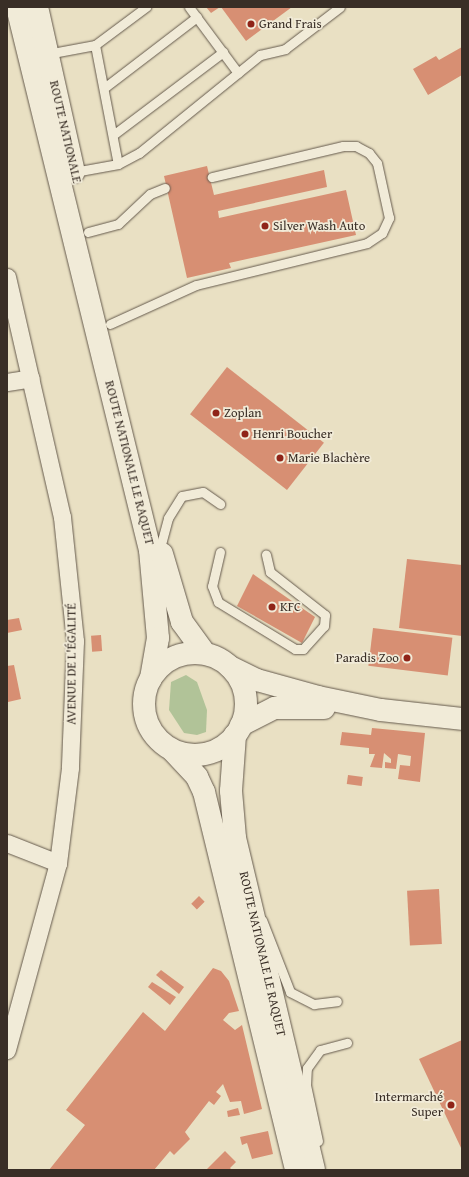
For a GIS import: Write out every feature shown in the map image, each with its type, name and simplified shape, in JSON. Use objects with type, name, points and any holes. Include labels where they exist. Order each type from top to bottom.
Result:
[{"type":"main road","name":"ROUTE NATIONALE","points":[[35,8],[88,232],[86,254]]},
{"type":"main road","name":"ROUTE NATIONALE","points":[[35,8],[86,254]]},
{"type":"main road","name":"ROUTE NATIONALE LE RAQUET","points":[[86,254],[110,324],[160,548],[182,622],[205,654]]},
{"type":"main road","name":"ROUTE NATIONALE LE RAQUET","points":[[86,254],[150,554],[158,638],[151,678]]},
{"type":"main road","points":[[381,710],[275,686],[230,667],[205,654],[177,656],[162,665],[151,678],[144,694],[145,716],[155,737],[173,751],[190,755],[207,754],[238,730],[274,708],[381,710],[462,719]]},
{"type":"main road","points":[[230,667],[244,692],[246,709],[238,730]]},
{"type":"main road","name":"ROUTE NATIONALE LE RAQUET","points":[[238,730],[232,815],[242,910],[296,1170]]},
{"type":"main road","name":"ROUTE NATIONALE LE RAQUET","points":[[173,751],[198,777],[204,792],[242,910],[314,1170]]},
{"type":"street","name":"AVENUE DE L'ÉGALITÉ","points":[[7,277],[62,516],[74,635],[70,768],[58,863],[7,1050]]},
{"type":"street","points":[[7,382],[31,378]]},
{"type":"street","points":[[7,843],[58,863]]},
{"type":"lane","points":[[47,54],[95,45],[146,7]]},
{"type":"lane","points":[[189,7],[238,73]]},
{"type":"lane","points":[[74,172],[118,164],[148,147],[260,55],[285,49],[340,7]]},
{"type":"lane","points":[[104,88],[197,17]]},
{"type":"lane","points":[[95,45],[118,164]]},
{"type":"lane","points":[[113,135],[223,52]]},
{"type":"lane","points":[[110,324],[196,285],[367,243],[382,233],[389,218],[377,163],[369,153],[356,146],[344,146],[212,177]]},
{"type":"lane","points":[[88,232],[118,224],[150,194],[165,188]]},
{"type":"lane","points":[[160,548],[168,518],[182,496],[203,492],[220,504]]},
{"type":"lane","points":[[220,552],[212,586],[218,602],[295,649],[304,649],[324,626],[325,615],[270,572],[266,554]]},
{"type":"lane","points":[[242,910],[267,927],[282,980],[290,992],[314,1004],[337,1000]]},
{"type":"lane","points":[[325,1170],[308,1096],[307,1068],[320,1050],[347,1043]]},
{"type":"green space","points":[[186,675],[197,682],[207,710],[206,732],[197,735],[184,733],[169,710],[171,682]]},
{"type":"building","points":[[206,7],[220,7],[211,13]]},
{"type":"building","name":"Grand Frais","points":[[221,7],[292,7],[246,41]]},
{"type":"building","points":[[462,47],[462,75],[428,95],[413,69],[436,56],[439,60]]},
{"type":"building","name":"Silver Wash Auto","points":[[207,166],[214,195],[324,170],[327,187],[218,211],[219,218],[346,190],[356,235],[229,263],[231,268],[187,278],[164,176]]},
{"type":"building","points":[[227,367],[324,443],[287,490],[190,414]]},
{"type":"building","points":[[407,559],[462,565],[462,636],[399,628]]},
{"type":"building","name":"KFC","points":[[253,574],[315,617],[302,643],[237,606]]},
{"type":"building","points":[[19,618],[22,630],[7,633],[7,620]]},
{"type":"building","points":[[373,628],[452,638],[448,675],[368,666]]},
{"type":"building","points":[[101,635],[102,651],[92,652],[91,636]]},
{"type":"building","points":[[14,665],[21,699],[8,702],[7,666]]},
{"type":"building","points":[[372,728],[425,733],[420,782],[398,779],[400,765],[410,766],[411,756],[398,754],[396,769],[385,768],[385,762],[391,763],[391,759],[384,753],[382,768],[370,767],[375,754],[369,754],[369,748],[340,745],[342,732],[371,735]]},
{"type":"building","points":[[348,775],[363,777],[362,786],[347,784]]},
{"type":"building","points":[[439,889],[442,944],[410,946],[407,891]]},
{"type":"building","points":[[199,896],[205,902],[197,909],[191,904]]},
{"type":"building","points":[[213,968],[221,971],[229,981],[239,1011],[229,1013],[223,1020],[235,1030],[242,1025],[262,1109],[244,1114],[241,1101],[230,1102],[223,1084],[216,1092],[221,1096],[214,1105],[209,1101],[185,1132],[190,1139],[174,1155],[170,1151],[154,1170],[49,1170],[85,1125],[66,1110],[143,1012],[165,1031]]},
{"type":"building","points":[[161,970],[184,987],[179,994],[156,975]]},
{"type":"building","points":[[152,982],[176,997],[170,1005],[148,987]]},
{"type":"building","name":"Intermarché Super","points":[[462,1040],[462,1150],[419,1059]]},
{"type":"building","points":[[238,1108],[240,1115],[228,1117],[227,1111]]},
{"type":"building","points":[[268,1131],[273,1154],[252,1159],[247,1143],[242,1145],[240,1137]]},
{"type":"building","points":[[225,1151],[236,1162],[230,1168],[232,1170],[206,1170]]},
{"type":"place","name":"Grand Frais","points":[[251,24]]},
{"type":"place","name":"Silver Wash Auto","points":[[265,226]]},
{"type":"place","name":"Zoplan","points":[[216,413]]},
{"type":"place","name":"Henri Boucher","points":[[245,434]]},
{"type":"place","name":"Marie Blachère","points":[[280,458]]},
{"type":"place","name":"KFC","points":[[272,607]]},
{"type":"place","name":"Paradis Zoo","points":[[407,658]]},
{"type":"place","name":"Intermarché Super","points":[[451,1105]]}]
